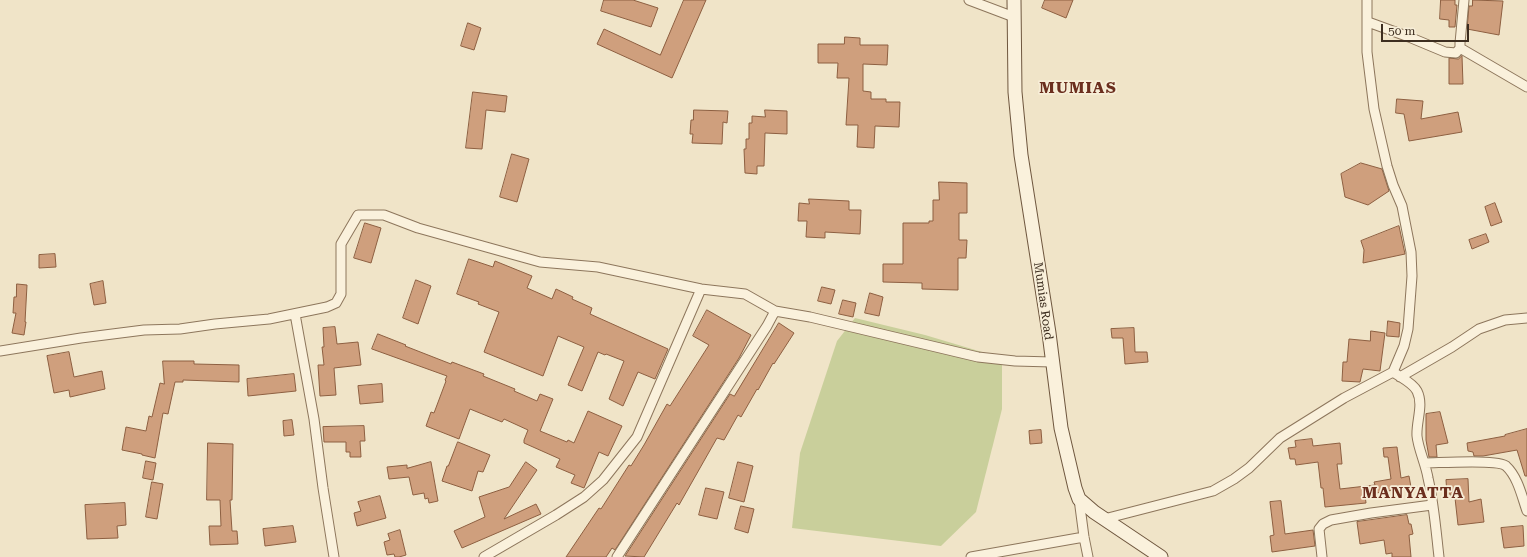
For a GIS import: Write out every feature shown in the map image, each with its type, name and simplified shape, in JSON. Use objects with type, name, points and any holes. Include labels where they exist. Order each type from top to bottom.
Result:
[{"type":"street","points":[[969,0],[1014,17]]},
{"type":"street","name":"Mumias Road","points":[[1014,0],[1015,92],[1021,154],[1061,428],[1079,499]]},
{"type":"street","points":[[1367,0],[1367,52],[1374,109],[1387,166],[1402,206],[1411,252],[1412,276],[1408,329],[1396,375]]},
{"type":"street","points":[[1368,22],[1445,52],[1456,53],[1460,48],[1464,0]]},
{"type":"street","points":[[1460,48],[1527,87]]},
{"type":"street","points":[[0,351],[144,330],[180,330],[215,324],[269,319],[327,307],[336,303],[341,294],[341,244],[358,215],[384,215],[418,228],[540,262],[598,267],[701,289],[745,294],[775,311],[810,317],[978,357],[1014,361],[1052,362]]},
{"type":"street","points":[[484,557],[584,497],[603,480],[637,437],[701,289]]},
{"type":"street","points":[[617,557],[767,326],[775,311]]},
{"type":"street","points":[[295,314],[314,419],[334,557]]},
{"type":"street","points":[[1104,519],[1213,491],[1249,468],[1280,438],[1344,398],[1396,375],[1452,347],[1479,329],[1506,320],[1527,318]]},
{"type":"street","points":[[1396,375],[1412,385],[1417,391],[1421,405],[1417,428],[1418,438],[1425,463],[1439,557]]},
{"type":"street","points":[[1425,463],[1487,462],[1502,464],[1510,471],[1517,482],[1527,511]]},
{"type":"street","points":[[1079,499],[1104,519],[1157,556]]},
{"type":"street","points":[[1079,499],[1088,557]]},
{"type":"street","points":[[1322,557],[1319,529],[1320,526],[1327,521],[1371,513],[1432,505]]},
{"type":"street","points":[[970,557],[1084,537]]},
{"type":"green space","points":[[855,318],[925,335],[1002,358],[1002,409],[976,512],[941,546],[792,528],[800,453],[837,341]]},
{"type":"building","points":[[604,0],[633,0],[658,8],[651,27],[601,11]]},
{"type":"building","points":[[684,0],[706,0],[672,78],[597,44],[604,29],[660,55]]},
{"type":"building","points":[[1045,0],[1073,0],[1066,18],[1042,8]]},
{"type":"building","points":[[1441,0],[1455,0],[1455,5],[1457,5],[1455,27],[1449,27],[1449,20],[1440,19]]},
{"type":"building","points":[[1473,0],[1503,1],[1499,35],[1467,29],[1469,6],[1472,6]]},
{"type":"building","points":[[468,23],[481,28],[474,50],[461,46]]},
{"type":"building","points":[[845,37],[860,38],[860,45],[888,45],[887,65],[863,64],[863,91],[871,92],[871,99],[886,99],[886,102],[900,102],[899,127],[875,126],[874,148],[857,147],[858,125],[846,125],[849,78],[837,78],[838,63],[818,63],[818,44],[844,44]]},
{"type":"building","points":[[1462,56],[1463,84],[1449,84],[1449,58],[1458,59]]},
{"type":"building","points":[[473,92],[507,96],[505,112],[486,110],[482,149],[466,148]]},
{"type":"building","points":[[1397,99],[1423,101],[1421,119],[1458,112],[1462,132],[1409,141],[1404,114],[1396,113]]},
{"type":"building","points":[[694,110],[728,111],[727,123],[723,122],[722,144],[692,143],[693,134],[690,134],[691,120],[693,120]]},
{"type":"building","points":[[765,110],[787,111],[787,134],[765,133],[764,166],[757,166],[757,174],[745,173],[744,149],[746,149],[746,139],[749,139],[749,123],[752,123],[752,116],[765,117]]},
{"type":"building","points":[[512,154],[529,159],[517,202],[500,197]]},
{"type":"building","points":[[1361,163],[1382,169],[1389,191],[1368,205],[1345,197],[1341,174]]},
{"type":"building","points":[[939,182],[967,183],[967,213],[959,213],[959,240],[967,240],[966,258],[958,258],[958,290],[922,289],[922,283],[883,282],[883,264],[903,264],[903,223],[929,223],[929,221],[933,221],[933,200],[939,200]]},
{"type":"building","points":[[809,199],[849,201],[849,210],[861,210],[860,234],[825,232],[825,238],[806,237],[807,221],[798,221],[799,203],[809,204]]},
{"type":"building","points":[[1495,203],[1502,222],[1491,226],[1485,207]]},
{"type":"building","points":[[365,223],[381,228],[371,263],[354,258]]},
{"type":"building","points":[[1399,226],[1405,254],[1363,263],[1364,250],[1361,241]]},
{"type":"building","points":[[1486,234],[1489,242],[1472,249],[1469,240]]},
{"type":"building","points":[[55,254],[56,267],[39,268],[39,255]]},
{"type":"building","points":[[469,259],[493,267],[495,261],[532,276],[527,288],[552,299],[556,289],[573,297],[572,299],[592,308],[590,314],[668,349],[655,379],[638,372],[623,406],[609,399],[624,361],[606,354],[605,355],[598,352],[582,391],[568,385],[584,347],[558,336],[543,376],[484,352],[499,312],[478,304],[479,302],[457,294]]},
{"type":"building","points":[[416,280],[431,286],[418,324],[403,318]]},
{"type":"building","points":[[103,281],[106,303],[94,305],[90,284]]},
{"type":"building","points":[[17,284],[27,285],[26,322],[24,335],[12,333],[16,313],[13,313]]},
{"type":"building","points":[[822,287],[835,290],[831,304],[818,301]]},
{"type":"building","points":[[870,293],[883,297],[879,316],[865,313]]},
{"type":"building","points":[[843,300],[856,303],[853,317],[839,314]]},
{"type":"building","points":[[707,310],[751,335],[739,358],[615,550],[612,548],[606,557],[566,557],[599,508],[601,509],[629,465],[631,466],[667,404],[670,406],[709,345],[693,336]]},
{"type":"building","points":[[1388,321],[1400,323],[1399,337],[1387,336]]},
{"type":"building","points":[[779,323],[794,333],[774,364],[773,363],[741,417],[738,415],[724,440],[717,438],[679,505],[677,503],[644,557],[625,556],[730,394],[734,396]]},
{"type":"building","points":[[335,327],[337,344],[358,342],[361,365],[334,368],[336,395],[320,396],[318,365],[324,365],[322,347],[324,347],[323,328]]},
{"type":"building","points":[[1134,328],[1135,352],[1147,352],[1148,362],[1125,364],[1123,338],[1112,338],[1111,329]]},
{"type":"building","points":[[1371,331],[1385,333],[1380,371],[1363,369],[1360,382],[1342,381],[1343,362],[1347,362],[1349,339],[1370,341]]},
{"type":"building","points":[[378,334],[451,364],[452,362],[484,374],[483,376],[515,389],[514,391],[537,401],[540,394],[553,399],[540,431],[567,442],[568,440],[574,443],[588,411],[622,426],[608,456],[599,452],[584,488],[571,483],[575,475],[556,467],[560,459],[524,443],[528,430],[504,419],[502,422],[470,409],[459,439],[426,426],[431,412],[434,413],[447,376],[372,349]]},
{"type":"building","points":[[69,352],[74,377],[102,371],[105,389],[70,397],[69,390],[54,393],[47,356]]},
{"type":"building","points":[[163,361],[194,361],[194,364],[239,365],[239,382],[183,380],[183,382],[175,382],[168,414],[163,413],[155,458],[122,450],[126,427],[146,431],[149,416],[152,417],[160,383],[164,384]]},
{"type":"building","points":[[294,374],[296,391],[248,396],[247,379]]},
{"type":"building","points":[[382,384],[383,402],[360,404],[358,386]]},
{"type":"building","points":[[1440,412],[1448,443],[1436,445],[1437,457],[1429,457],[1426,440],[1426,414]]},
{"type":"building","points":[[292,420],[294,435],[284,436],[283,421]]},
{"type":"building","points":[[364,426],[365,441],[360,441],[361,457],[350,457],[350,452],[346,452],[346,442],[324,442],[323,427]]},
{"type":"building","points":[[1527,429],[1527,476],[1525,476],[1517,450],[1483,456],[1474,456],[1473,452],[1468,451],[1467,443],[1505,436]]},
{"type":"building","points":[[1041,430],[1042,443],[1030,444],[1029,431]]},
{"type":"building","points":[[1312,439],[1313,446],[1340,443],[1342,464],[1337,464],[1340,489],[1375,485],[1374,482],[1391,479],[1388,457],[1384,457],[1383,448],[1397,447],[1401,478],[1409,476],[1411,487],[1365,495],[1366,503],[1325,507],[1318,462],[1296,465],[1295,459],[1290,459],[1288,448],[1296,447],[1295,441]]},
{"type":"building","points":[[458,442],[490,455],[483,472],[478,471],[472,491],[442,481]]},
{"type":"building","points":[[208,443],[233,444],[232,500],[230,500],[232,531],[237,531],[238,544],[210,545],[209,526],[221,526],[220,500],[207,500]]},
{"type":"building","points":[[146,461],[156,463],[153,480],[143,478]]},
{"type":"building","points":[[431,462],[438,501],[429,503],[428,498],[425,499],[424,493],[413,495],[409,477],[389,479],[387,467],[407,465],[407,468]]},
{"type":"building","points":[[526,462],[537,470],[504,519],[536,504],[541,514],[462,548],[454,531],[485,517],[479,497],[509,487]]},
{"type":"building","points":[[738,462],[753,466],[744,502],[729,498]]},
{"type":"building","points":[[1468,479],[1469,502],[1481,499],[1484,522],[1458,525],[1455,498],[1451,499],[1451,494],[1447,494],[1446,480]]},
{"type":"building","points":[[152,482],[163,484],[157,519],[146,517]]},
{"type":"building","points":[[706,488],[724,492],[717,519],[699,515]]},
{"type":"building","points":[[380,496],[386,518],[357,526],[354,513],[361,511],[358,502]]},
{"type":"building","points":[[1281,501],[1285,534],[1313,530],[1315,546],[1272,552],[1270,536],[1274,535],[1270,502]]},
{"type":"building","points":[[125,503],[126,525],[117,526],[118,538],[87,539],[85,505]]},
{"type":"building","points":[[741,506],[754,509],[748,533],[735,529]]},
{"type":"building","points":[[1407,515],[1413,534],[1409,535],[1411,557],[1392,557],[1392,553],[1386,554],[1384,540],[1360,544],[1357,522]]},
{"type":"building","points":[[293,526],[296,542],[265,546],[263,529]]},
{"type":"building","points":[[1523,526],[1524,546],[1504,548],[1501,528]]},
{"type":"building","points":[[400,530],[406,555],[395,557],[394,554],[387,555],[384,542],[390,540],[388,534]]},
{"type":"district","name":"MUMIAS","points":[[1078,88]]},
{"type":"district","name":"MANYATTA","points":[[1413,493]]}]
